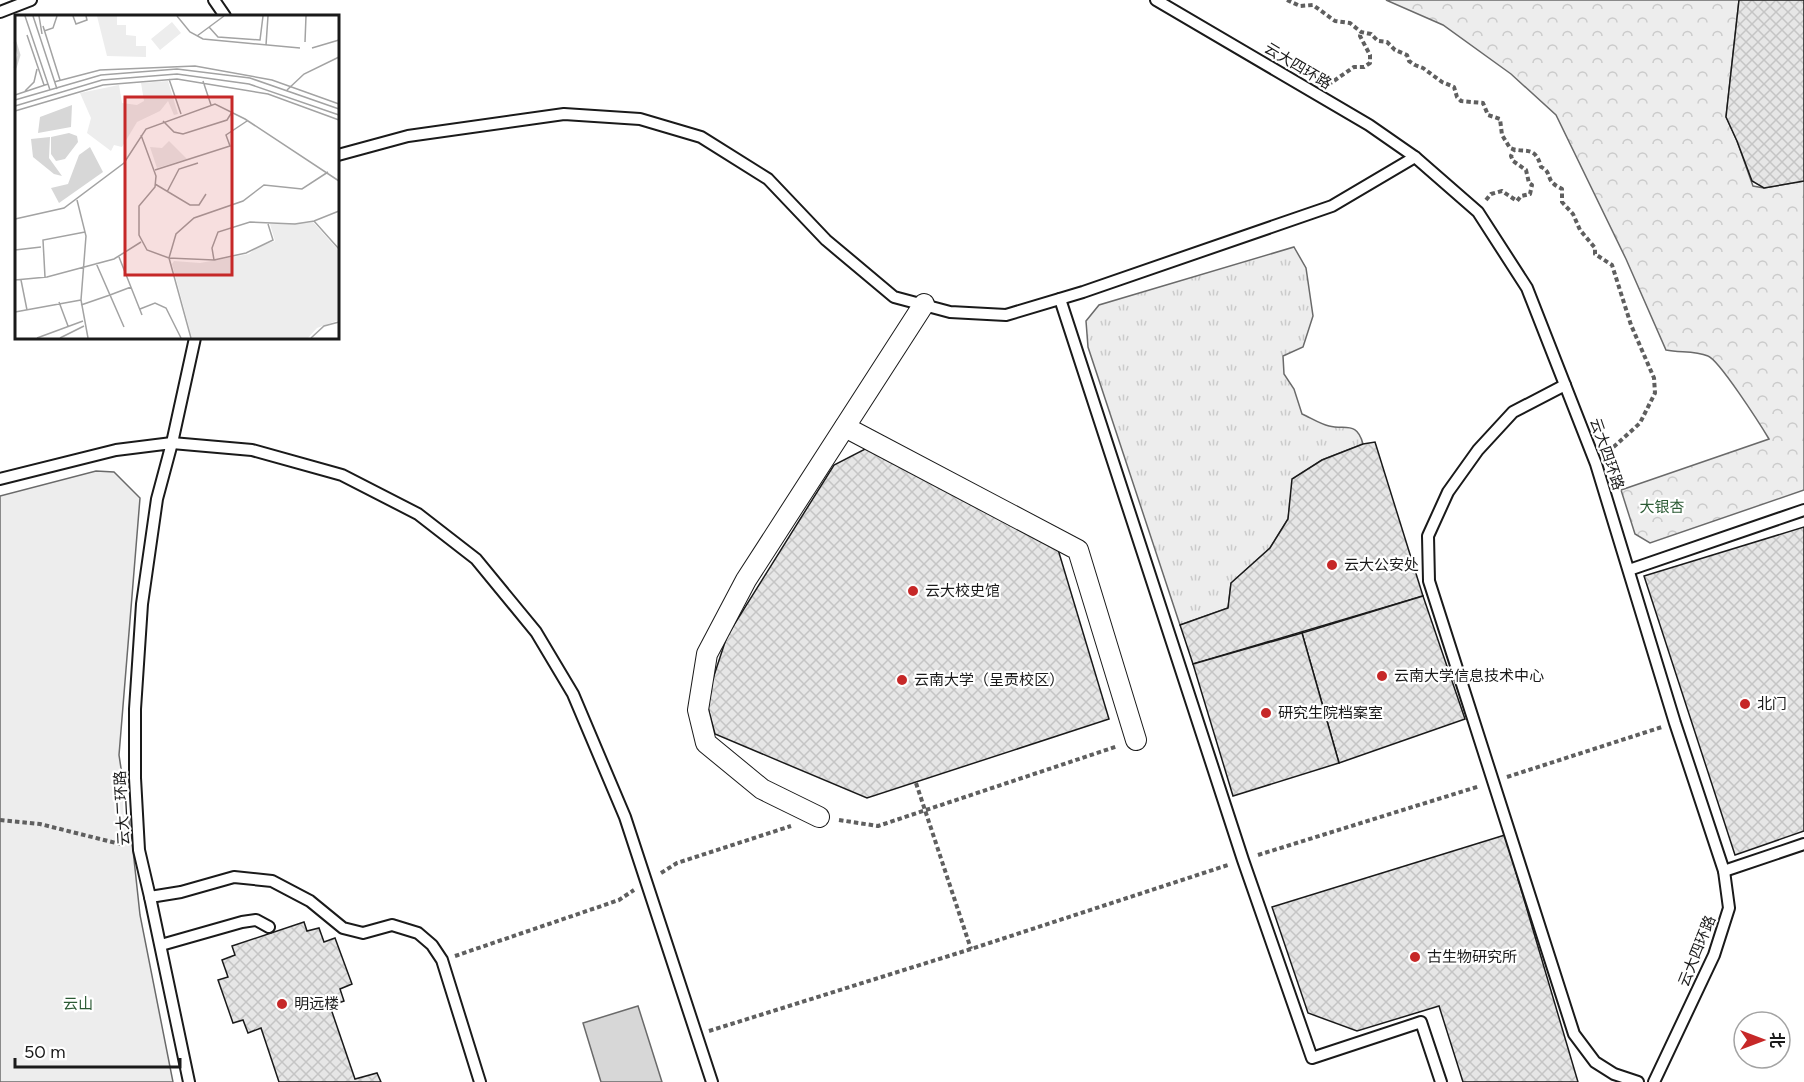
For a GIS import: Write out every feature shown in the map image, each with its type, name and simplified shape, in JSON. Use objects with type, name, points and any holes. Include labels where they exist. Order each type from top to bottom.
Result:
[{"type":"street","points":[[819,817],[762,789],[706,743],[698,710],[707,654],[746,580],[924,304]]},
{"type":"street","points":[[845,427],[1078,550],[1136,740]]},
{"type":"lane","points":[[0,12],[31,0]]},
{"type":"lane","points":[[214,0],[224,15]]},
{"type":"lane","name":"云大四环路","points":[[1156,0],[1369,125],[1415,157],[1478,212],[1527,288],[1596,464],[1675,723],[1724,871],[1729,908],[1714,955],[1654,1082]]},
{"type":"lane","points":[[339,155],[408,136],[564,114],[640,119],[701,136],[768,179],[826,240],[894,297],[950,312],[1006,315],[1060,299],[1332,206],[1415,157]]},
{"type":"lane","points":[[1060,299],[1243,860],[1312,1058],[1421,1022],[1441,1082]]},
{"type":"lane","name":"云大二环路","points":[[189,1082],[139,850],[135,778],[135,709],[142,604],[157,499],[195,339]]},
{"type":"lane","points":[[1565,385],[1513,412],[1478,450],[1448,492],[1428,536],[1430,581],[1574,1034],[1595,1062],[1614,1074],[1638,1082]]},
{"type":"lane","points":[[0,479],[116,450],[171,443],[252,450],[342,475],[418,514],[476,559],[536,632],[573,694],[625,817],[712,1082]]},
{"type":"lane","points":[[1629,570],[1804,510]]},
{"type":"lane","points":[[1724,871],[1804,844]]},
{"type":"lane","points":[[150,897],[181,892],[234,877],[272,881],[310,901],[344,928],[363,933],[392,926],[418,933],[432,945],[442,960],[480,1082]]},
{"type":"lane","points":[[161,945],[242,922],[256,921],[269,927]]},
{"type":"path","points":[[1287,0],[1300,6],[1312,5],[1335,21],[1354,24],[1361,32],[1371,34],[1378,41],[1387,42],[1395,50],[1407,56],[1409,61],[1442,82],[1450,84],[1461,101],[1483,103],[1488,115],[1500,119],[1502,135],[1510,148],[1530,150],[1541,167],[1550,175],[1554,184],[1562,189],[1562,202],[1573,214],[1580,230],[1594,248],[1595,254],[1612,265],[1631,325],[1654,378],[1655,393],[1640,423],[1596,464]]},
{"type":"path","points":[[1322,98],[1328,85],[1336,79],[1354,67],[1364,67],[1370,63],[1370,56],[1360,36],[1361,32]]},
{"type":"path","points":[[1478,212],[1491,194],[1502,191],[1517,201],[1521,196],[1530,194],[1532,185],[1529,183],[1526,170],[1513,161],[1511,156],[1514,150]]},
{"type":"path","points":[[697,1035],[1675,723]]},
{"type":"path","points":[[878,826],[1136,740]]},
{"type":"path","points":[[916,783],[971,949]]},
{"type":"path","points":[[0,820],[40,824],[112,841],[139,850]]},
{"type":"path","points":[[677,863],[756,837]]},
{"type":"path","points":[[442,960],[619,900]]},
{"type":"green space","name":"大银杏","points":[[1386,0],[1739,0],[1726,117],[1753,186],[1764,188],[1804,181],[1804,490],[1650,543],[1635,534],[1621,490],[1769,439],[1739,393],[1713,360],[1698,353],[1666,350],[1626,259],[1556,115],[1511,74],[1443,25]]},
{"type":"green space","points":[[1294,247],[1306,268],[1313,316],[1303,347],[1283,356],[1284,374],[1294,389],[1302,414],[1326,425],[1354,429],[1361,437],[1363,444],[1322,460],[1293,479],[1288,519],[1270,548],[1231,583],[1228,608],[1180,625],[1088,347],[1086,321],[1099,305]]},
{"type":"shaded area","name":"云山","points":[[96,471],[114,472],[140,498],[119,755],[140,915],[173,1082],[0,1082],[0,496]]},
{"type":"shaded area","points":[[638,1006],[662,1082],[601,1082],[583,1023]]},
{"type":"building","points":[[1739,0],[1804,0],[1804,181],[1764,188],[1752,181],[1726,117]]},
{"type":"building","name":"云大公安处","points":[[1375,442],[1423,596],[1193,664],[1180,625],[1228,608],[1231,583],[1270,548],[1288,519],[1292,479],[1322,460],[1363,444]]},
{"type":"building","name":"云大校史馆","points":[[867,448],[1057,546],[1109,719],[867,798],[715,734],[706,700],[727,636],[834,465]]},
{"type":"building","name":"北门","points":[[1804,527],[1804,831],[1735,855],[1644,576]]},
{"type":"building","name":"云南大学信息技术中心","points":[[1423,596],[1465,719],[1339,763],[1302,633]]},
{"type":"building","name":"研究生院档案室","points":[[1302,633],[1339,763],[1233,796],[1193,664]]},
{"type":"building","name":"古生物研究所","points":[[1505,835],[1578,1082],[1463,1082],[1439,1006],[1357,1031],[1308,1013],[1272,907]]},
{"type":"building","name":"明远楼","points":[[304,922],[307,931],[319,928],[324,942],[335,938],[352,984],[340,989],[344,1001],[330,1006],[355,1079],[377,1073],[381,1082],[279,1082],[261,1028],[248,1033],[243,1020],[233,1023],[218,980],[228,977],[222,960],[235,955],[232,946]]},
{"type":"place","name":"云大公安处","points":[[1332,565]]},
{"type":"place","name":"云大校史馆","points":[[913,591]]},
{"type":"place","name":"云南大学信息技术中心","points":[[1382,676]]},
{"type":"place","name":"云南大学（呈贡校区）","points":[[902,680]]},
{"type":"place","name":"北门","points":[[1745,704]]},
{"type":"place","name":"研究生院档案室","points":[[1266,713]]},
{"type":"place","name":"古生物研究所","points":[[1415,957]]},
{"type":"place","name":"明远楼","points":[[282,1004]]}]
